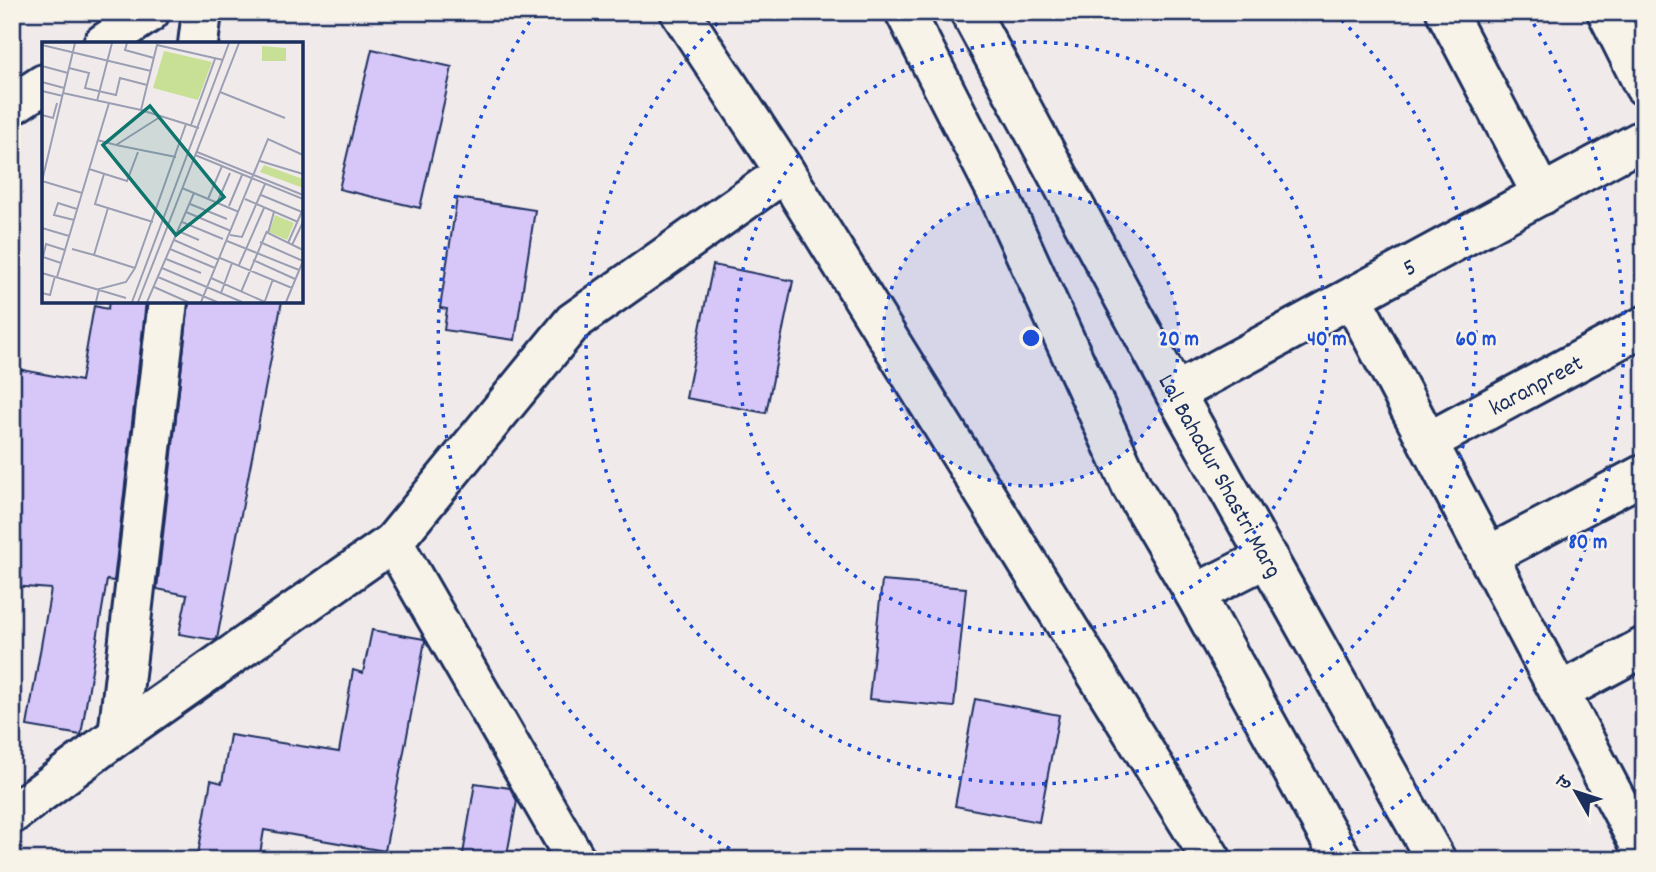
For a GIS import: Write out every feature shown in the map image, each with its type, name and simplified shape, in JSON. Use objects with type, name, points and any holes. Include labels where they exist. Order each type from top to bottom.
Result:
[{"type":"street","points":[[106,42],[150,12]]},
{"type":"street","points":[[198,42],[202,12]]},
{"type":"street","points":[[680,12],[785,172],[1212,860]]},
{"type":"street","points":[[905,12],[1000,198],[1132,487],[1195,594],[1342,860]]},
{"type":"street","name":"Lal Bahadur Shastri Marg","points":[[970,12],[1175,393],[1436,860]]},
{"type":"street","points":[[1446,12],[1542,195]]},
{"type":"street","points":[[1607,12],[1644,86]]},
{"type":"street","points":[[12,106],[42,85]]},
{"type":"street","name":"5","points":[[1175,393],[1644,139]]},
{"type":"street","points":[[12,814],[118,735],[393,542],[573,322],[785,172]]},
{"type":"street","points":[[1352,298],[1560,692],[1634,810],[1644,853]]},
{"type":"street","points":[[118,735],[169,303]]},
{"type":"street","name":"karanpreet","points":[[1428,442],[1644,326]]},
{"type":"street","points":[[1488,556],[1644,474]]},
{"type":"street","points":[[393,542],[576,860]]},
{"type":"street","points":[[1195,594],[1268,557]]},
{"type":"street","points":[[1560,692],[1644,647]]},
{"type":"building","points":[[372,49],[452,67],[420,208],[339,189]]},
{"type":"building","points":[[457,198],[535,210],[515,340],[444,330],[447,309],[440,308]]},
{"type":"building","points":[[713,265],[793,281],[766,413],[686,398]]},
{"type":"building","points":[[109,303],[146,303],[114,581],[107,580],[81,735],[27,726],[51,589],[12,586],[12,368],[81,381],[94,306],[108,309]]},
{"type":"building","points":[[189,303],[282,303],[217,639],[179,634],[187,595],[157,589]]},
{"type":"building","points":[[882,581],[966,588],[954,707],[869,699]]},
{"type":"building","points":[[372,630],[425,641],[385,851],[264,830],[259,860],[197,860],[211,780],[222,783],[230,735],[339,752],[353,670],[363,673]]},
{"type":"building","points":[[975,699],[1059,715],[1039,822],[955,806]]},
{"type":"building","points":[[475,783],[510,788],[517,801],[506,860],[462,860]]}]
